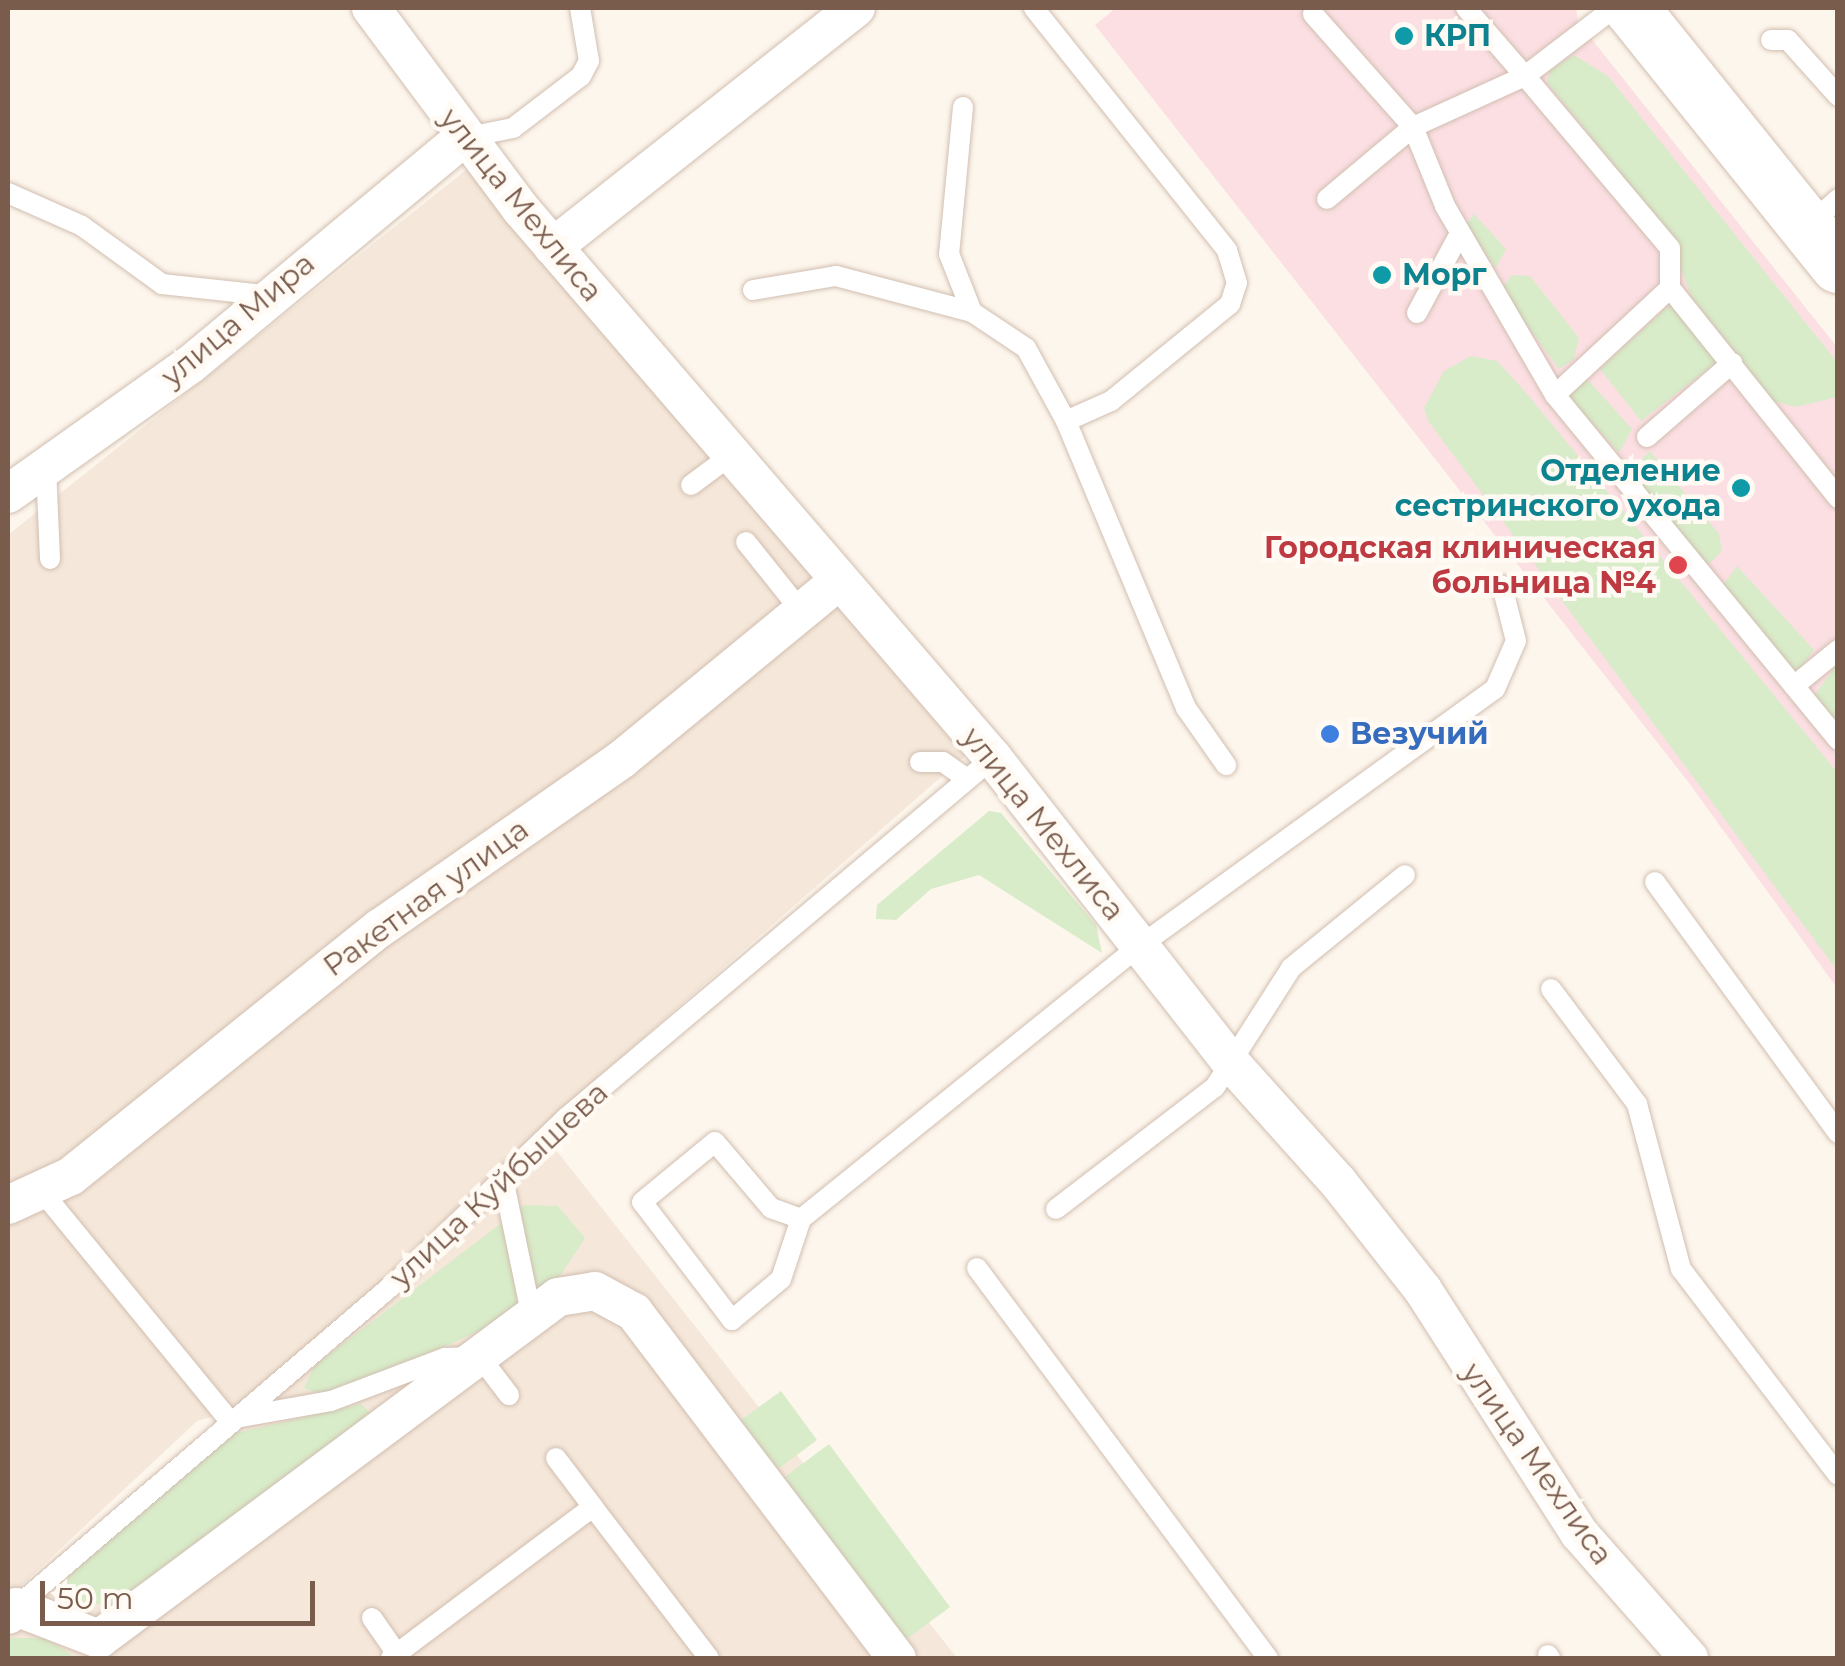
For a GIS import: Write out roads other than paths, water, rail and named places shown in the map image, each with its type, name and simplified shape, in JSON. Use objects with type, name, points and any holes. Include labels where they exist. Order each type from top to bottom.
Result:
[{"type":"main road","points":[[1631,8],[1827,231]]},
{"type":"street","points":[[553,247],[856,8]]},
{"type":"street","name":"улица Мехлиса","points":[[387,13],[463,138],[839,580],[980,769],[1141,945],[1232,1065],[1423,1290],[1578,1534],[1689,1658]]},
{"type":"street","name":"улица Мира","points":[[8,494],[191,364],[263,296],[463,138]]},
{"type":"street","name":"Ракетная улица","points":[[8,1205],[44,1194],[380,928],[622,759],[839,580]]},
{"type":"street","points":[[12,1611],[104,1649],[480,1356],[532,1318],[577,1292],[634,1312],[897,1658]]},
{"type":"lane","points":[[463,138],[512,128],[581,76],[589,61],[580,8]]},
{"type":"lane","points":[[1034,8],[1227,250],[1237,283],[1230,304],[1111,401],[1066,422]]},
{"type":"lane","points":[[1466,8],[1670,248],[1670,288],[1838,498]]},
{"type":"lane","points":[[1326,199],[1413,127],[1525,76],[1614,8]]},
{"type":"lane","points":[[1313,14],[1413,127],[1460,233],[1555,396],[1838,740]]},
{"type":"lane","points":[[1771,40],[1788,40],[1838,96]]},
{"type":"lane","points":[[963,107],[950,254],[972,312]]},
{"type":"lane","points":[[8,193],[82,226],[162,284],[263,296]]},
{"type":"lane","points":[[1417,312],[1460,233]]},
{"type":"lane","points":[[753,290],[836,276],[972,312],[1026,348],[1066,422],[1186,708],[1226,766]]},
{"type":"lane","points":[[1555,396],[1670,288]]},
{"type":"lane","points":[[1647,437],[1732,363]]},
{"type":"lane","points":[[691,484],[730,456]]},
{"type":"lane","points":[[46,466],[50,559]]},
{"type":"lane","points":[[746,542],[801,612]]},
{"type":"lane","points":[[802,1219],[771,1208],[715,1142],[642,1202],[732,1320],[781,1279],[802,1219],[1141,945],[1495,689],[1516,641],[1502,586]]},
{"type":"lane","points":[[1794,686],[1838,650]]},
{"type":"lane","points":[[920,762],[980,769]]},
{"type":"lane","name":"улица Куйбышева","points":[[12,1611],[228,1419],[396,1282],[502,1178],[980,769]]},
{"type":"lane","points":[[1056,1208],[1232,1065],[1290,968],[1406,875]]},
{"type":"lane","points":[[1655,882],[1838,1133]]},
{"type":"lane","points":[[1551,989],[1637,1104],[1681,1269],[1838,1475]]},
{"type":"lane","points":[[502,1178],[532,1318]]},
{"type":"lane","points":[[44,1194],[228,1419],[331,1401],[445,1358],[480,1356],[509,1395]]},
{"type":"lane","points":[[977,1268],[1268,1658]]},
{"type":"lane","points":[[556,1458],[709,1658]]},
{"type":"lane","points":[[372,1618],[393,1656],[593,1507]]},
{"type":"place","name":"КРП","points":[[1404,36]]},
{"type":"place","name":"Морг","points":[[1382,275]]},
{"type":"place","name":"Отделение сестринского ухода","points":[[1741,488]]},
{"type":"place","name":"Городская клиническая больница №4","points":[[1678,565]]},
{"type":"place","name":"Везучий","points":[[1330,734]]}]
